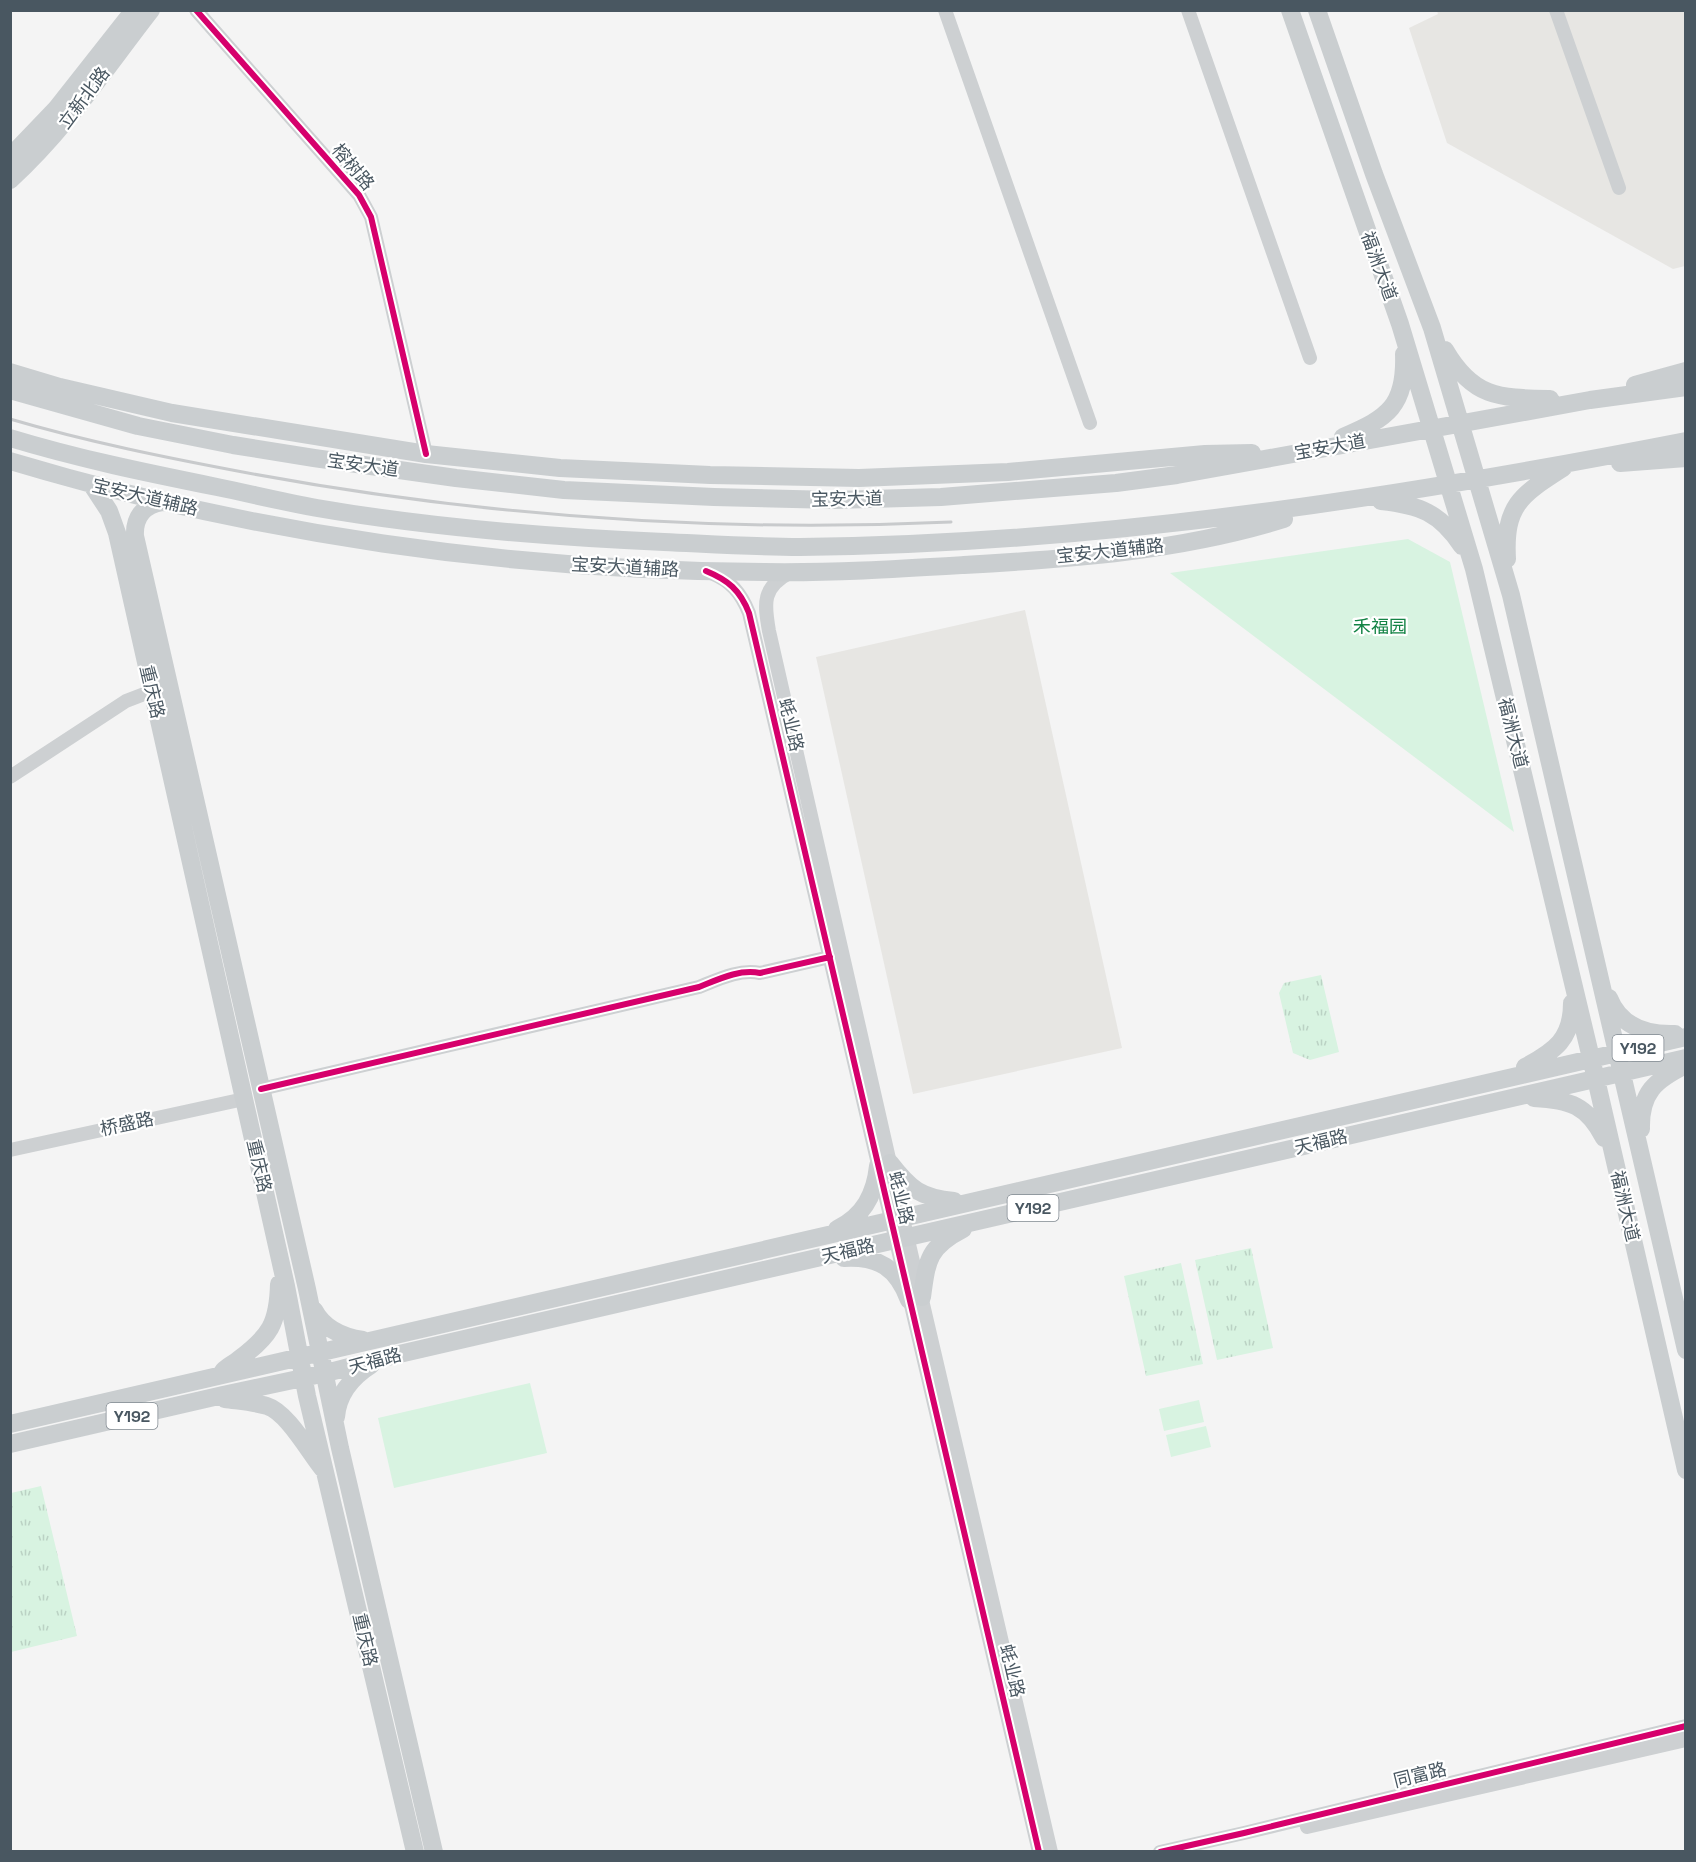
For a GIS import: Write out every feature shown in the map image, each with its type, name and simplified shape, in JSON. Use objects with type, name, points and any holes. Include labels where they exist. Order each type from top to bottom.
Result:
[{"type":"main road","name":"立新北路","points":[[10,157],[56,109],[134,10]]},
{"type":"main road","name":"立新北路","points":[[10,180],[33,160],[65,125],[151,10]]},
{"type":"main road","name":"福洲大道","points":[[1290,10],[1400,324],[1474,569],[1596,1078],[1686,1470]]},
{"type":"main road","name":"福洲大道","points":[[1317,10],[1374,174],[1432,328],[1513,602],[1643,1164],[1681,1306],[1686,1350]]},
{"type":"main road","points":[[10,372],[60,387],[172,412],[426,454],[504,463],[648,473],[859,478],[1008,472],[1205,454],[1301,452],[1366,427],[1392,407],[1399,397],[1403,384],[1404,367],[1400,324]]},
{"type":"main road","points":[[1432,328],[1470,383],[1494,395],[1525,399],[1590,400],[1686,371]]},
{"type":"main road","name":"宝安大道","points":[[10,390],[138,426],[302,456],[456,478],[564,490],[834,500],[941,497],[1157,478],[1590,400],[1686,387]]},
{"type":"main road","points":[[10,438],[133,470],[317,508],[411,522],[515,534],[796,547],[867,545],[1090,531],[1233,517],[1449,485],[1686,441]]},
{"type":"main road","points":[[1485,616],[1513,602],[1506,540],[1512,513],[1523,496],[1531,489],[1570,464],[1638,463],[1686,458]]},
{"type":"main road","name":"宝安大道辅路","points":[[10,461],[92,485],[162,502],[265,523],[409,547],[510,559],[706,571],[880,570],[999,563],[1123,551],[1225,536],[1352,501]]},
{"type":"main road","name":"重庆路","points":[[92,485],[106,505],[114,523],[143,611],[261,1089],[434,1851]]},
{"type":"main road","points":[[1352,501],[1394,502],[1432,513],[1455,535],[1474,569]]},
{"type":"main road","name":"重庆路","points":[[162,502],[154,503],[141,512],[135,529],[152,691],[280,1258],[303,1378],[415,1851]]},
{"type":"main road","points":[[515,534],[607,566]]},
{"type":"main road","points":[[1599,970],[1611,1003],[1621,1017],[1632,1026],[1646,1031],[1686,1035]]},
{"type":"main road","points":[[1502,1079],[1558,1047],[1567,1034],[1572,1014],[1572,980]]},
{"type":"main road","name":"天福路","points":[[10,1424],[1686,1035]]},
{"type":"main road","name":"天福路","points":[[10,1444],[326,1374],[902,1238],[1686,1058]]},
{"type":"main road","points":[[1643,1164],[1641,1119],[1643,1102],[1650,1088],[1663,1077],[1686,1065]]},
{"type":"main road","points":[[1515,1097],[1567,1101],[1580,1108],[1593,1119],[1616,1167]]},
{"type":"main road","points":[[806,1240],[839,1228],[861,1211],[870,1198],[884,1165],[914,1190],[935,1199],[954,1201],[983,1199]]},
{"type":"main road","points":[[916,1298],[933,1251],[947,1239],[984,1219]]},
{"type":"main road","points":[[812,1259],[854,1257],[879,1263],[889,1268],[916,1298]]},
{"type":"main road","points":[[218,1376],[268,1334],[278,1307],[280,1258]]},
{"type":"main road","points":[[307,1289],[318,1317],[327,1327],[346,1336],[374,1340]]},
{"type":"main road","name":"Y192","points":[[336,1424],[341,1395],[347,1386],[361,1372],[381,1360]]},
{"type":"main road","points":[[214,1397],[270,1406],[291,1424],[326,1474]]},
{"type":"street","name":"榕树路","points":[[196,10],[359,195],[371,217],[426,454]]},
{"type":"street","points":[[945,10],[1090,423]]},
{"type":"street","points":[[1188,10],[1310,358]]},
{"type":"street","points":[[1556,10],[1619,188]]},
{"type":"street","name":"蚝业路","points":[[706,571],[728,581],[738,591],[749,613],[830,957],[898,1219],[1051,1851]]},
{"type":"street","name":"蚝业路","points":[[791,572],[779,578],[771,587],[766,602],[766,615],[884,1165]]},
{"type":"street","points":[[10,777],[126,701],[152,691]]},
{"type":"street","points":[[261,1089],[699,987],[726,976],[750,971],[760,973],[830,957]]},
{"type":"street","name":"桥盛路","points":[[10,1150],[244,1098]]},
{"type":"street","name":"蚝业路","points":[[916,1298],[1039,1851]]},
{"type":"street","name":"同富路","points":[[1160,1851],[1244,1833],[1686,1726]]},
{"type":"street","name":"同富路","points":[[1197,1851],[1686,1740]]},
{"type":"shaded area","points":[[1437,11],[1685,11],[1685,266],[1673,269],[1447,143],[1409,28],[1438,14]]},
{"type":"shaded area","points":[[1025,610],[1122,1048],[913,1094],[816,657]]},
{"type":"green space","name":"禾福园","points":[[1408,539],[1450,562],[1514,832],[1170,573]]},
{"type":"green space","points":[[1321,975],[1339,1052],[1310,1060],[1293,1053],[1279,993],[1284,983]]},
{"type":"green space","points":[[1251,1248],[1273,1348],[1217,1360],[1195,1260]]},
{"type":"green space","points":[[1181,1263],[1203,1364],[1146,1376],[1124,1276]]},
{"type":"green space","points":[[530,1383],[547,1453],[394,1488],[378,1418]]},
{"type":"green space","points":[[1199,1400],[1204,1422],[1164,1431],[1159,1409]]},
{"type":"green space","points":[[1206,1426],[1211,1447],[1171,1457],[1166,1435]]},
{"type":"green space","points":[[41,1486],[77,1636],[11,1652],[11,1493]]},
{"type":"railway","points":[[10,419],[128,449],[248,473],[335,488],[510,510],[686,523],[863,525],[951,522]]},
{"type":"cycle path","points":[[196,10],[359,195],[371,217],[426,454]]},
{"type":"cycle path","points":[[706,571],[721,578],[732,587],[742,598],[749,613],[1039,1852]]},
{"type":"cycle path","points":[[261,1089],[699,987],[744,972],[760,973],[830,957]]},
{"type":"cycle path","points":[[1160,1852],[1686,1726]]}]
